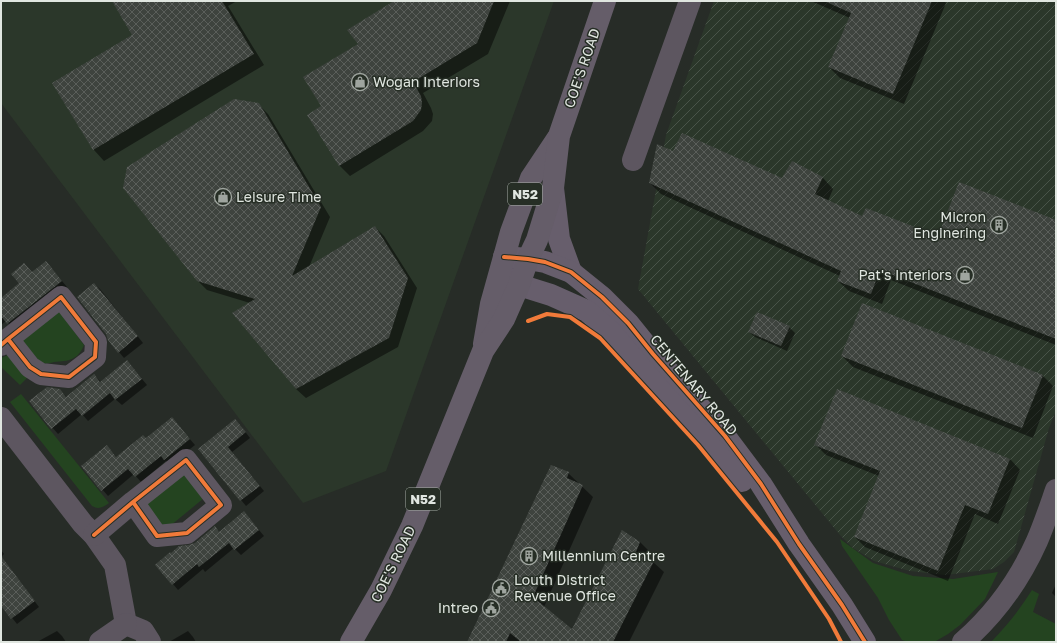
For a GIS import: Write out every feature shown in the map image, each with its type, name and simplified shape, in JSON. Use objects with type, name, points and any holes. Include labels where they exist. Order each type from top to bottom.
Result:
[{"type":"main road","name":"COE'S ROAD","points":[[351,642],[381,590],[412,526],[483,351],[504,319],[537,240],[553,188],[559,136],[605,1]]},
{"type":"main road","name":"COE'S ROAD","points":[[483,351],[491,304],[511,232],[531,178],[559,136]]},
{"type":"street","points":[[633,160],[690,1]]},
{"type":"street","points":[[553,188],[559,239],[571,272]]},
{"type":"street","name":"CENTENARY ROAD","points":[[799,544],[660,390],[611,332],[587,311],[551,295],[519,285],[502,265],[528,259],[545,262],[571,272],[602,297],[628,322],[653,354],[724,436],[761,484],[799,544],[842,605],[865,642]]},
{"type":"street","points":[[1,418],[83,524],[94,535],[115,565],[126,624]]},
{"type":"street","points":[[963,642],[989,615],[1015,582],[1037,542],[1056,490]]},
{"type":"street","points":[[94,535],[132,502]]},
{"type":"street","points":[[100,642],[126,624]]},
{"type":"street","points":[[126,624],[143,631],[150,642]]},
{"type":"shaded area","points":[[1,1],[554,1],[386,471],[303,503],[1,103]]},
{"type":"shaded area","points":[[714,1],[1056,1],[1056,411],[1049,428],[1014,552],[1004,562],[993,569],[945,575],[910,571],[874,561],[853,548],[840,535],[638,289],[666,135]]},
{"type":"green space","points":[[59,311],[84,345],[79,354],[72,359],[42,363],[22,339]]},
{"type":"green space","points":[[8,355],[27,373],[27,378],[20,385],[1,367],[1,358]]},
{"type":"green space","points":[[21,394],[109,503],[99,508],[92,506],[10,402]]},
{"type":"green space","points":[[184,469],[204,498],[170,526],[162,526],[145,505]]},
{"type":"green space","points":[[840,539],[873,563],[913,576],[953,579],[998,572],[985,599],[960,625],[936,641],[908,642],[902,640],[889,620],[878,598],[842,546]]},
{"type":"green space","points":[[1032,590],[1039,594],[1033,612],[1056,624],[1056,642],[991,642],[1013,617]]},
{"type":"building","points":[[112,1],[222,1],[254,54],[93,150],[52,83],[132,35]]},
{"type":"building","name":"Wogan Interiors","points":[[394,1],[494,1],[477,43],[413,82],[421,96],[422,103],[421,110],[413,121],[339,166],[307,115],[321,106],[303,77],[358,44],[347,30]]},
{"type":"building","points":[[824,1],[932,1],[893,94],[828,67],[851,13]]},
{"type":"building","points":[[234,99],[259,103],[321,207],[292,276],[375,226],[408,278],[389,338],[296,389],[232,313],[255,299],[197,281],[123,188],[127,167]]},
{"type":"building","points":[[682,133],[782,178],[792,161],[823,177],[815,194],[862,216],[866,208],[938,236],[959,182],[1056,220],[1056,339],[880,270],[871,294],[837,281],[841,271],[649,183],[657,144],[673,151]]},
{"type":"building","points":[[46,261],[62,281],[7,324],[1,316],[1,298],[19,283],[11,274],[24,263],[32,272]]},
{"type":"building","points":[[94,283],[138,336],[118,353],[108,340],[106,334],[77,297]]},
{"type":"building","points":[[862,303],[1043,375],[1022,428],[841,356]]},
{"type":"building","points":[[757,312],[790,326],[781,346],[748,332]]},
{"type":"building","points":[[127,360],[142,379],[115,400],[110,393],[82,416],[76,409],[51,429],[29,401],[47,387],[60,389],[66,397],[94,374],[100,382]]},
{"type":"building","points":[[837,389],[1010,459],[988,514],[965,505],[938,571],[854,537],[880,471],[814,445]]},
{"type":"building","points":[[172,417],[190,439],[164,460],[161,456],[135,477],[128,469],[101,491],[81,466],[107,445],[116,457],[143,435],[146,438]]},
{"type":"building","points":[[235,419],[246,432],[228,447],[260,486],[240,501],[198,449]]},
{"type":"building","name":"Millennium Centre","points":[[551,465],[569,472],[567,478],[583,485],[533,597],[572,629],[622,530],[640,542],[636,552],[654,561],[613,642],[521,642],[510,633],[506,642],[467,642]]},
{"type":"building","points":[[244,511],[259,530],[234,550],[229,543],[199,567],[197,564],[172,585],[155,565],[179,546],[195,543],[215,526],[219,532]]},
{"type":"building","points":[[1,556],[35,601],[11,619],[1,606]]},
{"type":"cycle path","points":[[504,257],[545,262],[571,272],[602,297],[628,323],[653,354],[725,436],[761,484],[799,544],[842,605],[865,642]]},
{"type":"cycle path","points":[[1,345],[8,339],[61,297],[96,342],[95,357],[69,377],[41,374],[30,367],[8,339]]},
{"type":"cycle path","points":[[528,321],[547,314],[570,317],[600,338],[698,445],[777,542],[829,619],[841,642]]},
{"type":"cycle path","points":[[94,535],[133,502],[157,536],[187,533],[221,505],[186,460],[133,502]]},
{"type":"place","name":"Wogan Interiors","points":[[360,82]]},
{"type":"place","name":"Leisure Time","points":[[223,197]]},
{"type":"place","name":"Micron Enginering","points":[[999,225]]},
{"type":"place","name":"Pat's Interiors","points":[[965,275]]},
{"type":"place","name":"Millennium Centre","points":[[529,556]]},
{"type":"place","name":"Louth District Revenue Office","points":[[501,588]]},
{"type":"place","name":"Intreo","points":[[491,608]]}]
